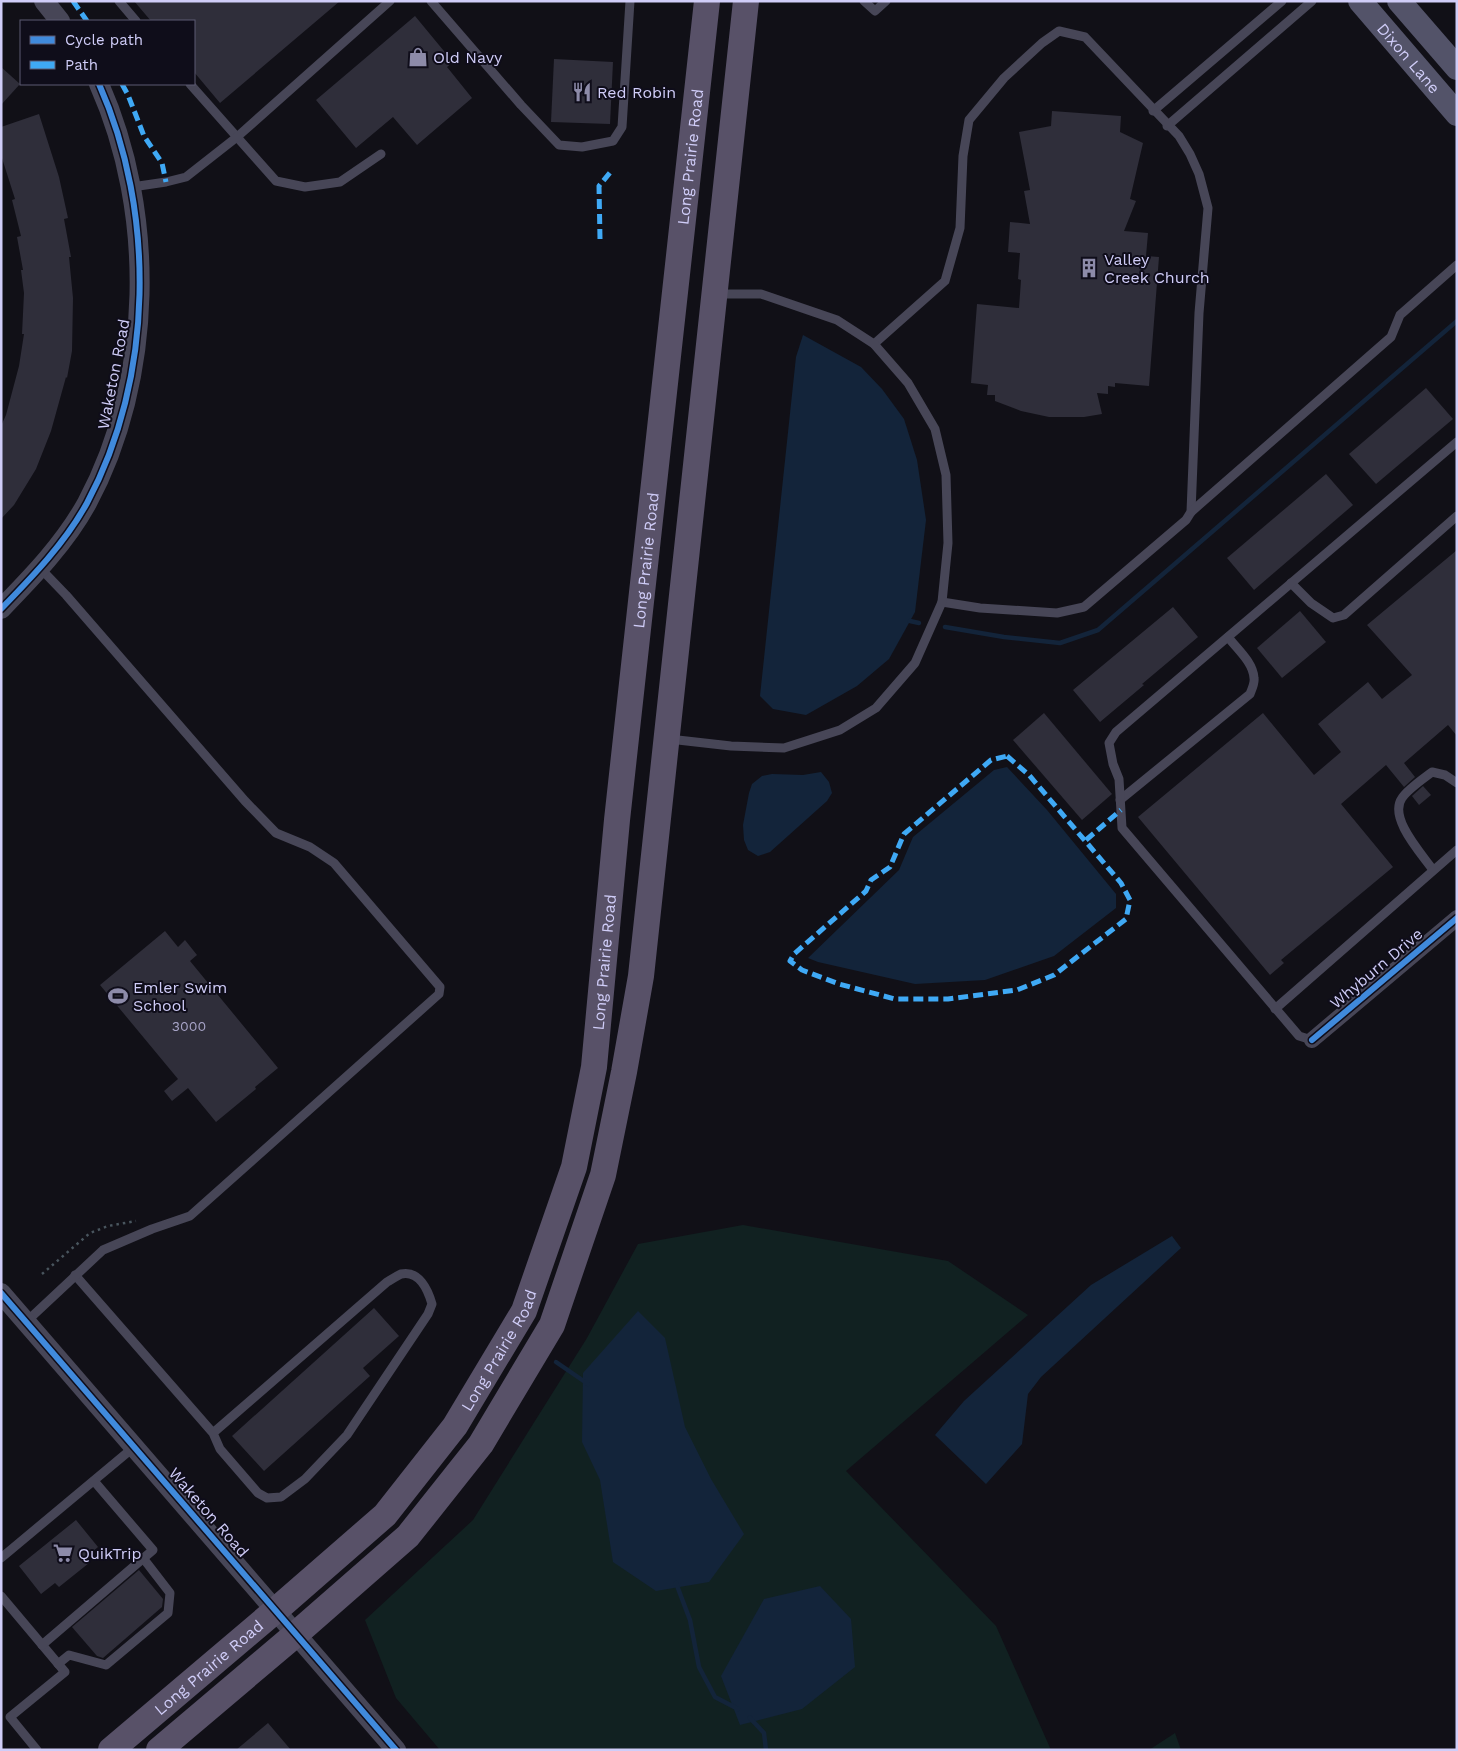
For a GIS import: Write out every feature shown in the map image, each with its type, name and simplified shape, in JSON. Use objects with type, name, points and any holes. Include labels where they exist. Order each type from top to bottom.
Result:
[{"type":"main road","name":"Long Prairie Road","points":[[111,1750],[385,1515],[455,1426],[524,1311],[574,1167],[594,1067],[626,733],[707,1]]},
{"type":"main road","name":"Long Prairie Road","points":[[159,1750],[408,1536],[481,1444],[552,1324],[603,1175],[641,976],[746,1]]},
{"type":"main road","name":"Dixon Lane","points":[[1360,1],[1457,114]]},
{"type":"main road","name":"Dixon Lane","points":[[1399,1],[1457,68]]},
{"type":"main road","points":[[626,733],[666,738]]},
{"type":"street","points":[[44,1],[59,20]]},
{"type":"street","name":"Waketon Road","points":[[1,609],[40,569],[69,532],[86,504],[101,475],[125,402],[138,330],[140,253],[132,187],[117,131],[99,85]]},
{"type":"street","name":"Whyburn Drive","points":[[1312,1040],[1457,918]]},
{"type":"street","name":"Waketon Road","points":[[1,1293],[396,1750]]},
{"type":"lane","points":[[119,1],[135,20]]},
{"type":"lane","points":[[132,187],[186,177],[237,138],[390,1]]},
{"type":"lane","points":[[431,1],[520,105],[559,145],[582,147],[613,141],[622,128],[630,1]]},
{"type":"lane","points":[[864,1],[875,11],[886,1]]},
{"type":"lane","points":[[1154,111],[1282,1]]},
{"type":"lane","points":[[1167,126],[1312,1]]},
{"type":"lane","points":[[874,344],[946,281],[960,228],[963,156],[969,120],[1004,78],[1042,43],[1059,31],[1085,37],[1167,126],[1179,136],[1199,174],[1208,208],[1199,313],[1191,512]]},
{"type":"lane","points":[[191,85],[276,180],[304,187],[340,182],[381,154]]},
{"type":"lane","points":[[942,602],[1057,614],[1084,607],[1186,520],[1191,512],[1391,337],[1400,315],[1457,265]]},
{"type":"lane","points":[[666,738],[731,746],[784,748],[840,730],[876,708],[915,663],[942,602],[948,543],[946,475],[935,429],[908,383],[874,344],[837,320],[760,294],[714,294]]},
{"type":"lane","points":[[1312,1040],[1299,1036],[1122,828],[1119,779],[1113,764],[1109,743],[1116,732],[1456,445]]},
{"type":"lane","points":[[1291,583],[1311,603],[1333,618],[1344,615],[1457,516]]},
{"type":"lane","points":[[26,1322],[103,1250],[152,1229],[190,1216],[439,994],[440,987],[334,863],[310,847],[276,833],[245,801],[66,595],[40,569]]},
{"type":"lane","points":[[1120,800],[1250,694],[1255,680],[1253,671],[1228,637]]},
{"type":"lane","points":[[1433,870],[1400,823],[1398,812],[1402,798],[1432,772],[1445,775],[1457,783]]},
{"type":"lane","points":[[1276,1009],[1457,850]]},
{"type":"lane","points":[[75,1275],[213,1433],[220,1449],[258,1493],[267,1498],[281,1497],[305,1479],[348,1435],[428,1314],[432,1304],[428,1291],[422,1281],[411,1275],[401,1274],[387,1282],[213,1433]]},
{"type":"lane","points":[[1,1558],[134,1447]]},
{"type":"lane","points":[[42,1644],[153,1550],[94,1481]]},
{"type":"lane","points":[[58,1664],[69,1655],[106,1665],[168,1613],[170,1593],[143,1558]]},
{"type":"lane","points":[[1,1596],[65,1672],[10,1717],[37,1750]]},
{"type":"path","points":[[42,1274],[90,1233],[108,1226],[136,1221]]},
{"type":"shaded area","points":[[743,1225],[948,1261],[1028,1315],[846,1471],[996,1626],[1051,1750],[440,1750],[396,1698],[365,1620],[473,1520],[587,1338],[638,1244]]},
{"type":"shaded area","points":[[1175,1733],[1181,1750],[1149,1750]]},
{"type":"water","points":[[803,335],[861,367],[882,389],[904,419],[917,460],[926,520],[915,612],[889,659],[857,686],[806,715],[773,709],[760,696],[796,357]]},
{"type":"water","points":[[1007,767],[1047,810],[1116,894],[1116,908],[1054,956],[985,980],[915,984],[818,962],[808,958],[899,870],[913,837],[994,770]]},
{"type":"water","points":[[821,772],[829,782],[832,793],[827,801],[770,852],[758,856],[748,850],[744,840],[743,825],[752,784],[762,776],[772,774],[803,775]]},
{"type":"water","points":[[1172,1236],[1181,1248],[1041,1377],[1028,1394],[1022,1444],[986,1484],[935,1435],[964,1401],[1091,1285]]},
{"type":"water","points":[[638,1311],[665,1338],[685,1427],[711,1479],[744,1534],[709,1582],[656,1591],[613,1562],[600,1480],[582,1442],[583,1373]]},
{"type":"water","points":[[820,1586],[851,1619],[855,1667],[802,1709],[740,1725],[721,1676],[764,1599]]},
{"type":"building","points":[[134,1],[340,1],[220,103],[195,73],[195,20],[150,20]]},
{"type":"building","points":[[415,16],[453,62],[447,67],[472,98],[417,145],[393,117],[356,148],[316,100]]},
{"type":"building","name":"Red Robin","points":[[554,59],[613,62],[610,124],[551,122]]},
{"type":"building","points":[[1,67],[20,84],[1,105]]},
{"type":"building","name":"Valley Creek Church","points":[[1052,111],[1121,116],[1120,132],[1143,143],[1130,199],[1136,201],[1124,231],[1148,233],[1146,256],[1159,257],[1149,386],[1115,383],[1115,387],[1108,386],[1108,394],[1097,393],[1102,414],[1084,417],[1049,417],[1021,411],[995,401],[995,395],[987,395],[988,385],[971,383],[977,304],[1019,308],[1021,280],[1018,279],[1020,253],[1008,252],[1010,222],[1030,224],[1024,191],[1030,190],[1019,132],[1051,126]]},
{"type":"building","points":[[39,114],[59,177],[68,218],[64,219],[71,257],[69,257],[73,298],[72,351],[67,378],[51,431],[36,469],[14,505],[1,519],[1,426],[6,415],[19,366],[24,334],[22,334],[24,293],[21,270],[23,270],[17,237],[21,236],[12,200],[15,199],[1,155],[1,127]]},
{"type":"building","points":[[1426,388],[1453,419],[1376,484],[1349,454]]},
{"type":"building","points":[[1326,474],[1353,505],[1254,590],[1227,558]]},
{"type":"building","points":[[1457,550],[1457,736],[1448,725],[1404,763],[1415,777],[1404,787],[1386,765],[1341,804],[1393,867],[1281,960],[1284,963],[1270,975],[1138,817],[1263,713],[1314,775],[1341,752],[1318,724],[1368,682],[1382,699],[1412,675],[1367,625]]},
{"type":"building","points":[[1173,607],[1198,637],[1100,722],[1073,690]]},
{"type":"building","points":[[1300,611],[1326,642],[1282,678],[1257,648]]},
{"type":"building","points":[[1044,713],[1112,794],[1082,820],[1013,740]]},
{"type":"building","points":[[1423,786],[1431,795],[1419,805],[1412,796]]},
{"type":"building","points":[[165,931],[178,947],[185,940],[197,955],[190,961],[278,1068],[216,1122],[188,1088],[172,1101],[164,1091],[178,1079],[100,985]]},
{"type":"building","points":[[374,1308],[399,1336],[363,1368],[370,1376],[264,1471],[232,1436]]},
{"type":"building","name":"QuikTrip","points":[[76,1520],[98,1547],[85,1558],[89,1563],[59,1587],[55,1583],[41,1594],[19,1566]]},
{"type":"building","name":"QuikTrip","points":[[139,1570],[163,1599],[162,1607],[103,1658],[97,1656],[72,1627]]},
{"type":"building","points":[[268,1723],[291,1750],[236,1750]]},
{"type":"waterway","points":[[945,627],[1004,637],[1060,643],[1098,630],[1457,321]]},
{"type":"waterway","points":[[910,621],[919,623]]},
{"type":"waterway","points":[[556,1362],[588,1384]]},
{"type":"waterway","points":[[676,1583],[690,1620],[699,1667],[715,1697],[738,1709]]},
{"type":"waterway","points":[[750,1718],[764,1733],[766,1750]]},
{"type":"marked path","points":[[73,1],[86,20]]},
{"type":"marked path","points":[[123,85],[144,136],[162,163],[166,182]]},
{"type":"marked path","points":[[600,239],[599,186],[613,169]]},
{"type":"marked path","points":[[1007,756],[1029,775],[1121,883],[1130,900],[1126,919],[1054,975],[1017,990],[948,999],[895,999],[839,984],[802,970],[790,961],[794,954],[866,891],[871,880],[890,867],[904,834],[991,760],[1007,756]]},
{"type":"marked path","points":[[1086,840],[1121,810]]},
{"type":"cycle path","points":[[1,609],[59,545],[78,518],[87,503],[109,454],[125,403],[135,349],[140,295],[138,240],[131,186],[118,134],[99,85]]},
{"type":"cycle path","points":[[1312,1040],[1457,918]]},
{"type":"cycle path","points":[[1,1293],[396,1750]]},
{"type":"place","name":"Old Navy","points":[[418,57]]},
{"type":"place","name":"Red Robin","points":[[582,92]]},
{"type":"place","name":"Valley Creek Church","points":[[1089,268]]},
{"type":"place","name":"Emler Swim School","points":[[118,996]]},
{"type":"place","name":"QuikTrip","points":[[63,1553]]}]
